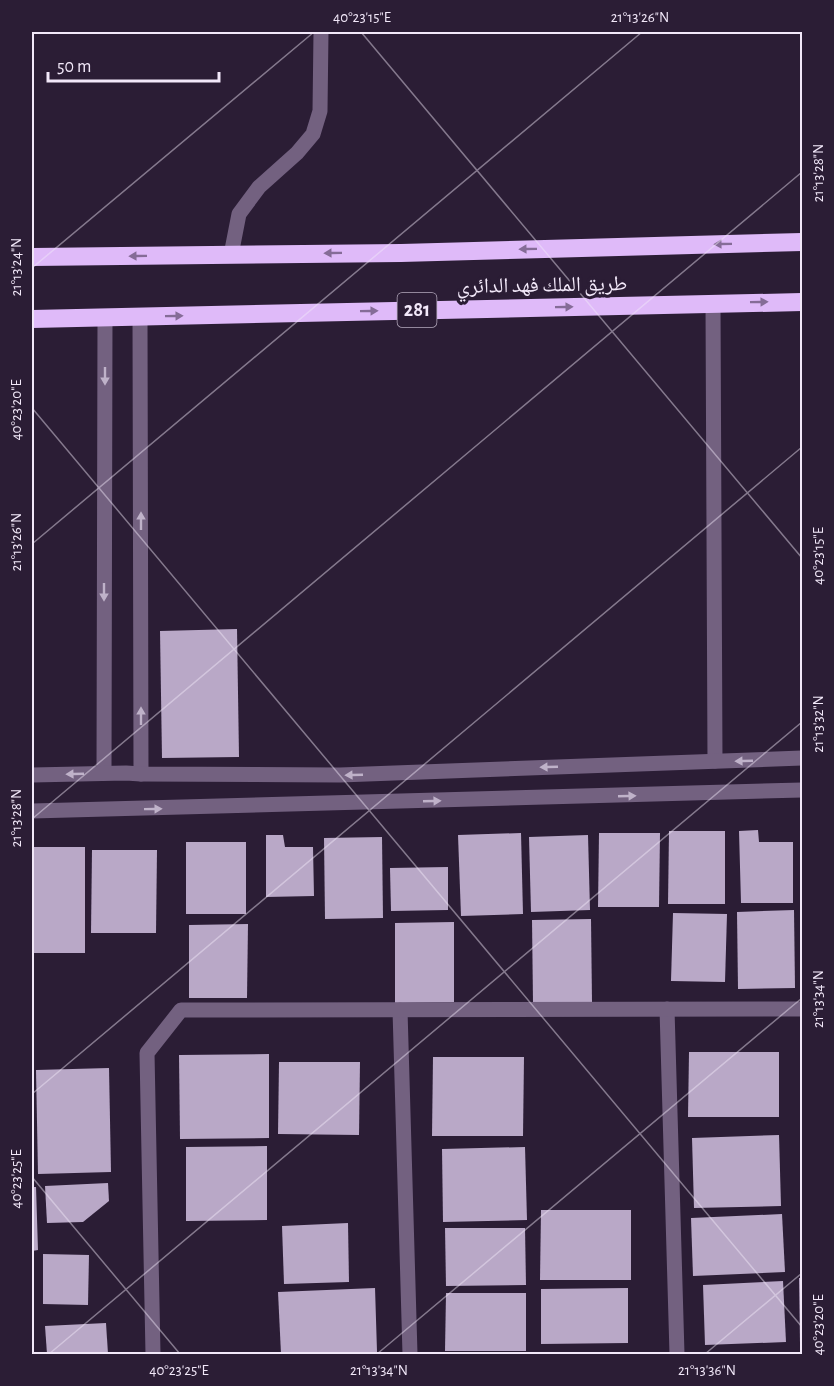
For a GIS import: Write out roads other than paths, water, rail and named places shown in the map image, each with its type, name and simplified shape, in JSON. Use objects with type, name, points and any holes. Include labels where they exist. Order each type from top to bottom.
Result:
[{"type":"highway","name":"طريق الملك فهد الدائري","points":[[32,257],[401,253],[802,242]]},
{"type":"highway","name":"طريق الملك فهد الدائري","points":[[32,319],[802,302]]},
{"type":"street","points":[[231,255],[239,214],[259,187],[297,153],[313,134],[320,111],[321,32]]},
{"type":"street","points":[[713,303],[715,762]]},
{"type":"street","points":[[140,316],[141,774]]},
{"type":"street","points":[[104,773],[105,317]]},
{"type":"street","points":[[32,775],[126,773],[340,775],[802,758]]},
{"type":"street","points":[[32,811],[802,790]]},
{"type":"street","points":[[667,1009],[677,1354]]},
{"type":"street","points":[[153,1354],[147,1053],[181,1010],[802,1009]]},
{"type":"street","points":[[400,1010],[410,1354]]}]
